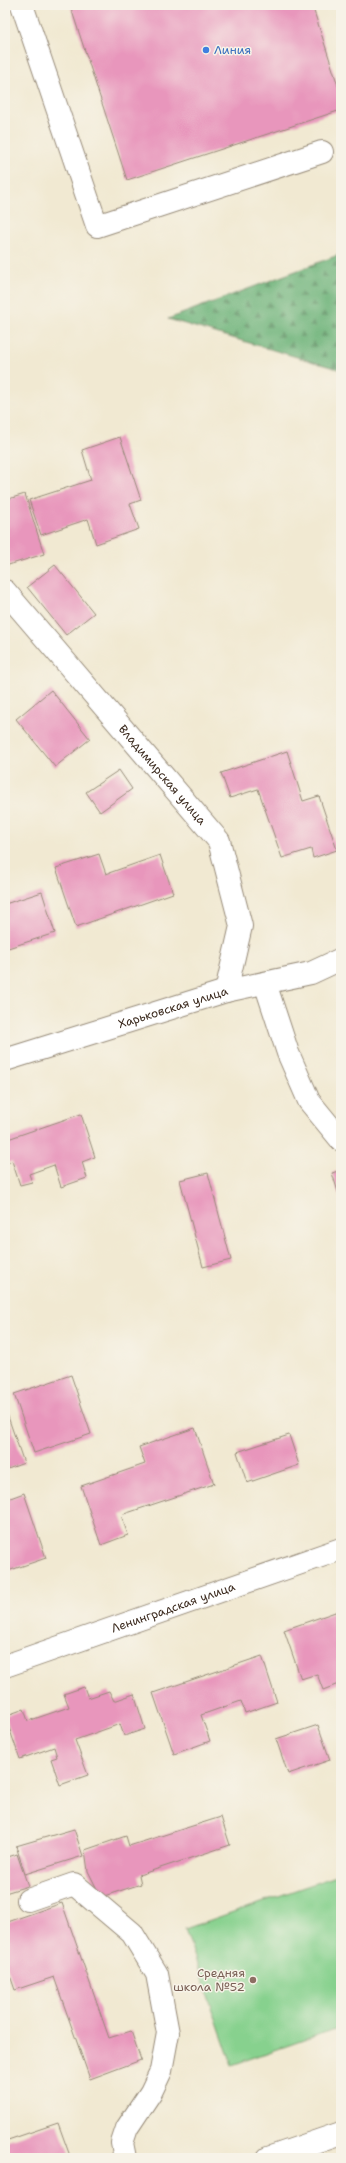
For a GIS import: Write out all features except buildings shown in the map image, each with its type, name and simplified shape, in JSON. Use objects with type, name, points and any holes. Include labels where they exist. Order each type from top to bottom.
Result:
[{"type":"street","points":[[22,5],[96,226],[322,152]]},
{"type":"street","name":"Владимирская улица","points":[[5,591],[219,842],[241,926],[226,991]]},
{"type":"street","name":"Харьковская улица","points":[[5,1060],[226,991],[311,973],[341,959]]},
{"type":"street","points":[[265,983],[288,1052],[309,1101],[341,1140]]},
{"type":"street","name":"Ленинградская улица","points":[[5,1666],[341,1549]]},
{"type":"street","points":[[28,1900],[74,1884],[132,1932],[157,1974],[168,2033],[161,2071],[151,2092],[127,2128],[122,2143],[125,2158]]},
{"type":"street","points":[[268,2158],[341,2134]]},
{"type":"green space","points":[[341,254],[341,370],[168,319]]},
{"type":"green space","points":[[341,1874],[341,2027],[232,2065],[185,1929]]},
{"type":"place","name":"Линия","points":[[206,50]]},
{"type":"place","name":"Средняя школа №52","points":[[253,1980]]}]
